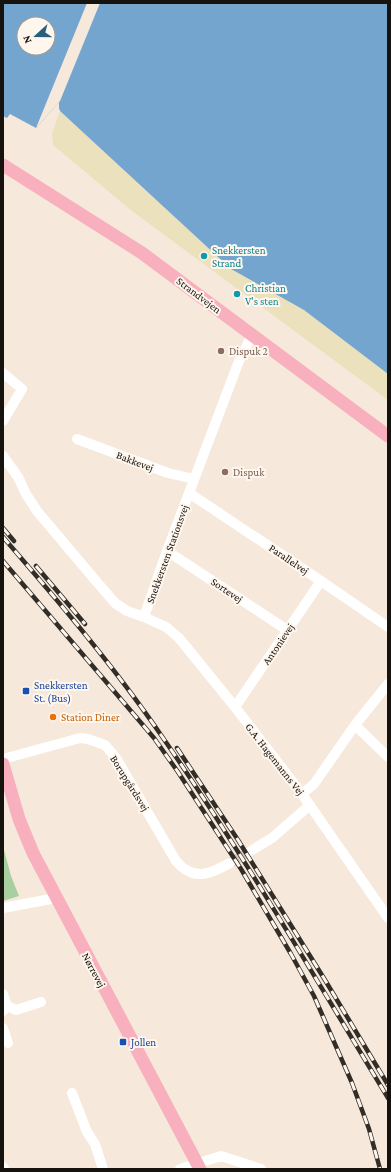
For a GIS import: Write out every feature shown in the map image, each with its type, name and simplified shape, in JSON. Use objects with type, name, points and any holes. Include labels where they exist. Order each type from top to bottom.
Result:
[{"type":"main road","name":"Strandvejen","points":[[3,165],[142,253],[388,436]]},
{"type":"main road","name":"Nørrevej","points":[[3,764],[19,819],[33,853],[198,1166]]},
{"type":"street","name":"Snekkersten Stationsvej","points":[[3,456],[18,477],[37,512],[105,592],[115,603],[127,611],[144,617],[167,551],[239,361],[252,335]]},
{"type":"street","points":[[3,373],[22,389],[3,421]]},
{"type":"street","name":"Bakkevej","points":[[78,439],[168,474],[194,479]]},
{"type":"street","name":"Parallelvej","points":[[189,493],[321,581],[388,628]]},
{"type":"street","name":"Sortevej","points":[[167,551],[287,630]]},
{"type":"street","name":"Antonievej","points":[[235,707],[321,581]]},
{"type":"street","name":"G.A. Hagemanns Vej","points":[[144,617],[166,627],[179,638],[235,707],[310,805],[388,918]]},
{"type":"street","points":[[302,794],[314,784],[355,725],[388,684]]},
{"type":"street","points":[[355,725],[388,757]]},
{"type":"street","name":"Borupgårdsvej","points":[[3,759],[80,738],[105,745],[125,771],[176,861],[181,866],[187,871],[201,875],[215,871],[230,863]]},
{"type":"street","points":[[249,852],[272,838],[310,805]]},
{"type":"street","points":[[3,908],[56,898]]},
{"type":"street","points":[[3,994],[5,1008],[16,1010],[41,1002]]},
{"type":"street","points":[[3,1028],[8,1043]]},
{"type":"street","points":[[72,1093],[87,1132],[94,1144],[104,1169]]},
{"type":"street","points":[[180,1169],[198,1166],[221,1156],[261,1169]]},
{"type":"green space","points":[[3,846],[11,876],[19,896],[3,901]]},
{"type":"sand","name":"Snekkersten Strand","points":[[60,111],[231,269],[304,310],[388,374],[388,400],[132,211],[53,145],[52,134]]},
{"type":"water","points":[[3,3],[388,3],[388,374],[304,310],[231,269],[60,111],[59,102],[36,128],[10,114],[7,118],[3,116]]},
{"type":"pier","points":[[87,3],[100,3],[60,101],[36,128]]},
{"type":"tunnel","points":[[230,863],[249,852]]},
{"type":"railway","points":[[3,528],[14,541]]},
{"type":"railway","points":[[3,537],[65,609],[124,684],[161,735],[249,869],[388,1098]]},
{"type":"railway","points":[[3,561],[154,738],[241,869],[314,996],[352,1083],[369,1129],[380,1169]]},
{"type":"railway","points":[[36,566],[85,624]]},
{"type":"railway","points":[[177,748],[238,840],[388,1085]]},
{"type":"place","name":"Snekkersten Strand","points":[[204,256]]},
{"type":"place","name":"Christian V's sten","points":[[237,294]]},
{"type":"place","name":"Dispuk 2","points":[[221,351]]},
{"type":"place","name":"Dispuk","points":[[225,472]]},
{"type":"place","name":"Snekkersten St. (Bus)","points":[[26,691]]},
{"type":"place","name":"Station Diner","points":[[53,717]]},
{"type":"place","name":"Jollen","points":[[123,1042]]}]
